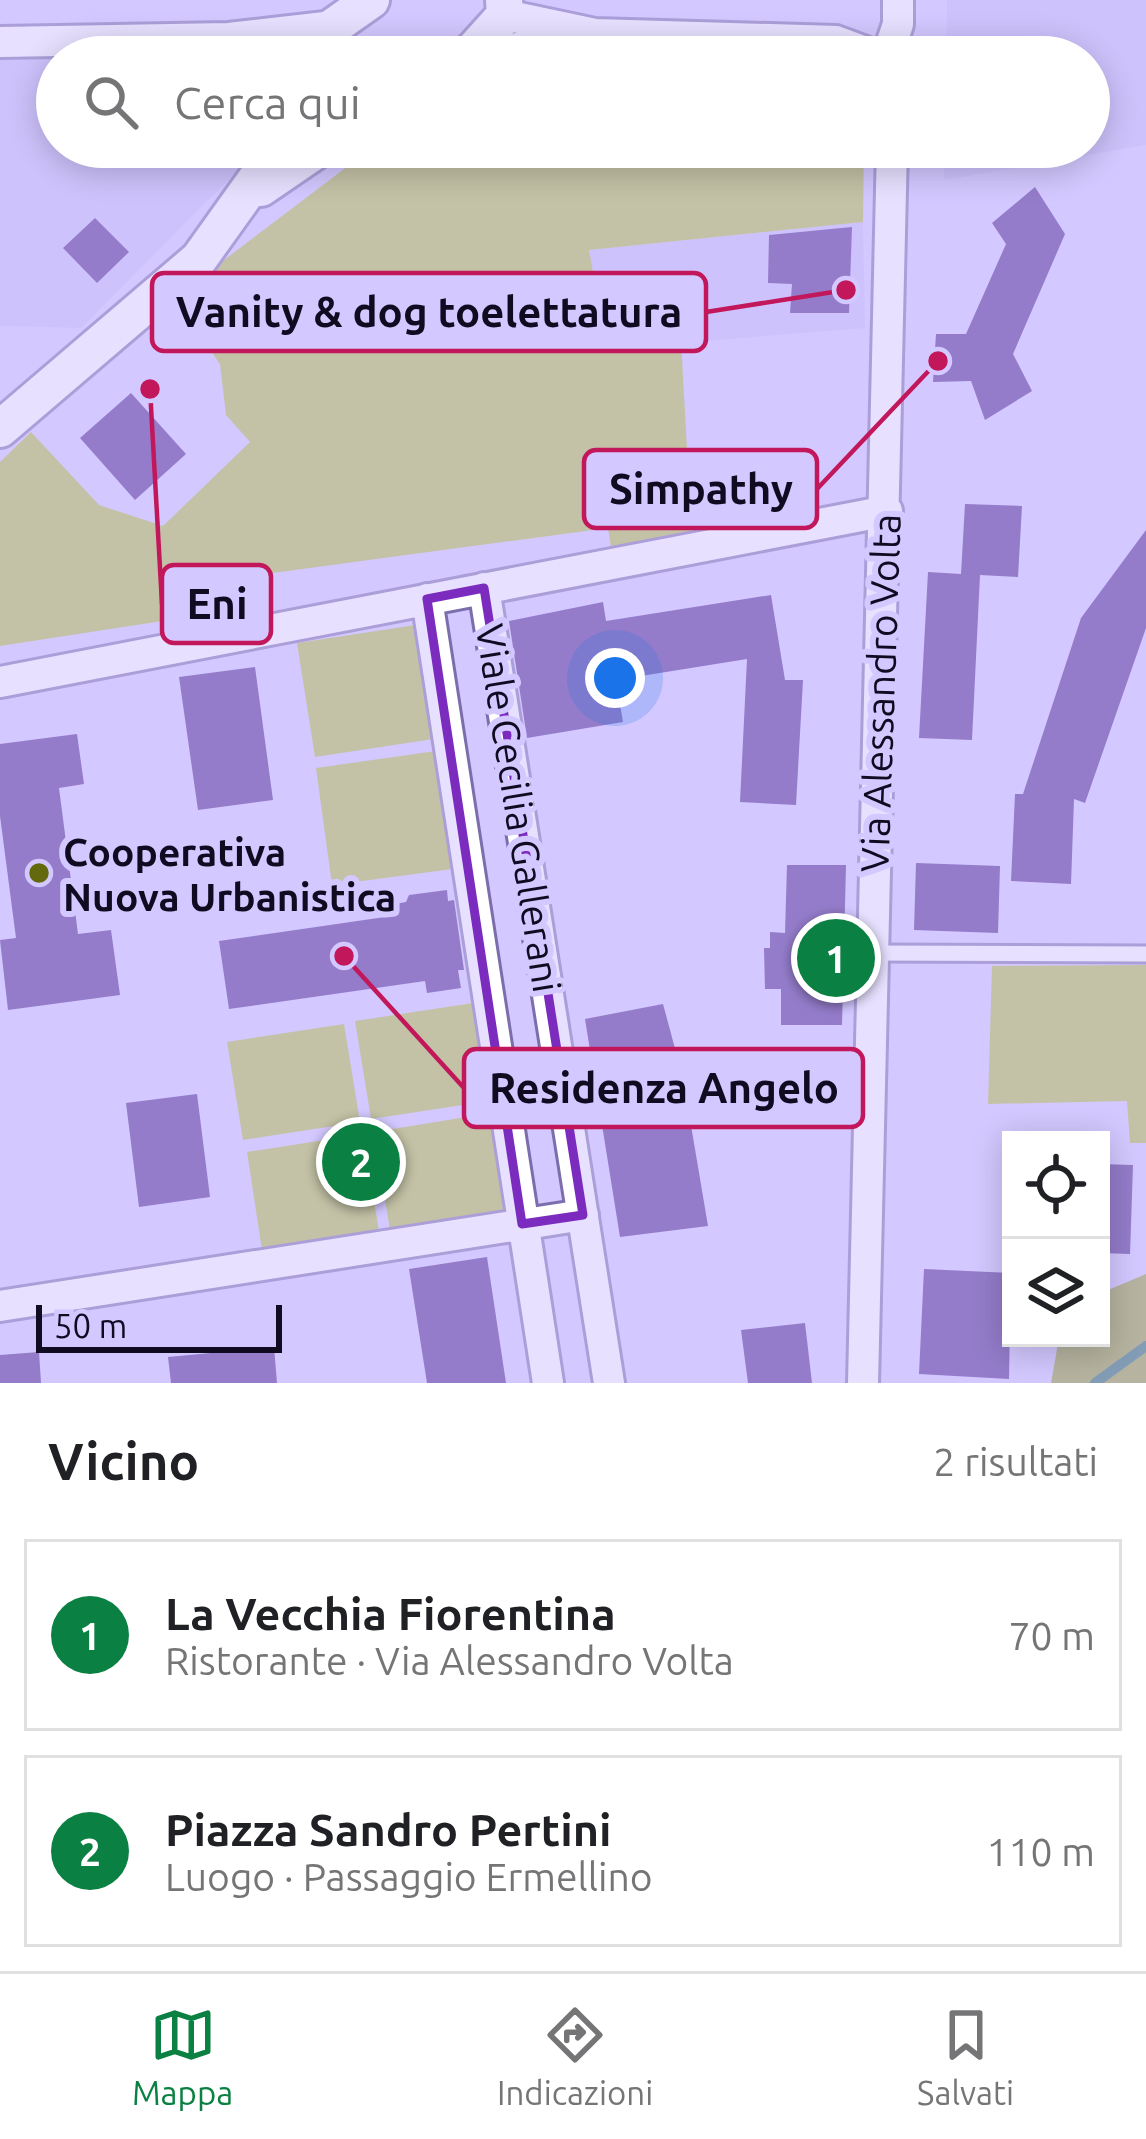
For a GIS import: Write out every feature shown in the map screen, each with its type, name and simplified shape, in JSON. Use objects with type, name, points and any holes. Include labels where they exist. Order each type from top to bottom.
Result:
[{"type":"street","points":[[334,36],[371,0]]},
{"type":"street","points":[[893,36],[898,0]]},
{"type":"street","points":[[483,36],[504,8],[595,34]]},
{"type":"street","points":[[584,36],[664,36]]},
{"type":"street","points":[[0,42],[36,41]]},
{"type":"street","points":[[0,429],[199,259],[264,168]]},
{"type":"street","points":[[238,204],[290,168]]},
{"type":"street","name":"Via Alessandro Volta","points":[[863,1383],[892,168]]},
{"type":"street","points":[[0,682],[887,511]]},
{"type":"street","name":"Viale Cecilia Gallerani","points":[[484,588],[609,1383]]},
{"type":"street","points":[[427,599],[548,1383]]},
{"type":"street","points":[[0,1306],[583,1215]]},
{"type":"lane","points":[[871,953],[1146,954]]},
{"type":"highlighted area","points":[[484,588],[583,1215],[522,1224],[427,599]]},
{"type":"shaded area","points":[[947,0],[1146,0],[1146,145],[1110,151],[1110,36],[946,36]]},
{"type":"shaded area","points":[[36,49],[36,168],[240,168],[81,328],[0,326],[0,50]]},
{"type":"shaded area","points":[[944,168],[1013,168],[944,180]]},
{"type":"shaded area","points":[[863,222],[865,328],[606,349],[589,250]]},
{"type":"green space","points":[[345,168],[864,168],[863,222],[589,250],[607,349],[681,340],[692,541],[612,554],[608,528],[242,577],[247,608],[0,646],[0,462],[31,432],[99,505],[163,526],[250,442],[226,415],[220,364],[174,298]]},
{"type":"green space","points":[[422,624],[440,738],[315,757],[297,643]]},
{"type":"green space","points":[[443,750],[460,868],[332,885],[316,768]]},
{"type":"green space","points":[[1146,965],[1146,1143],[1130,1143],[1127,1101],[988,1104],[992,966]]},
{"type":"green space","points":[[473,1003],[489,1101],[371,1119],[355,1021]]},
{"type":"green space","points":[[344,1024],[360,1122],[243,1140],[227,1042]]},
{"type":"green space","points":[[491,1113],[507,1211],[390,1230],[374,1132]]},
{"type":"green space","points":[[363,1134],[379,1231],[262,1250],[247,1152]]},
{"type":"green space","points":[[1146,1274],[1146,1383],[1051,1383],[1057,1347],[1110,1347],[1110,1289]]},
{"type":"building","points":[[1035,187],[1065,234],[1013,354],[1032,391],[985,420],[971,381],[933,382],[936,334],[966,334],[1006,244],[992,223]]},
{"type":"building","points":[[95,218],[129,252],[97,283],[63,248]]},
{"type":"building","points":[[852,227],[849,313],[790,313],[792,284],[768,283],[769,235]]},
{"type":"building","points":[[131,393],[186,454],[135,500],[80,438]]},
{"type":"building","points":[[965,504],[1022,506],[1018,577],[980,575],[972,740],[919,738],[928,572],[961,574]]},
{"type":"building","points":[[1146,530],[1146,628],[1085,803],[1074,799],[1071,884],[1011,881],[1015,794],[1023,794],[1081,618]]},
{"type":"building","points":[[771,595],[785,680],[803,680],[796,805],[740,802],[747,659],[616,680],[623,722],[527,738],[509,621],[603,602],[606,621]]},
{"type":"building","points":[[255,667],[273,800],[198,810],[179,677]]},
{"type":"building","name":"Cooperativa Nuova Urbanistica","points":[[77,734],[84,784],[59,788],[78,934],[111,930],[120,995],[8,1010],[0,940],[16,938],[0,816],[0,744]]},
{"type":"building","points":[[916,863],[1000,866],[998,933],[914,930]]},
{"type":"building","points":[[787,865],[846,865],[842,1025],[781,1025],[781,989],[765,989],[764,948],[770,948],[770,932],[785,933]]},
{"type":"building","points":[[447,890],[448,901],[454,900],[464,970],[458,970],[461,988],[427,993],[425,981],[229,1009],[219,941],[385,917],[384,906],[406,902],[409,895]]},
{"type":"building","points":[[663,1004],[683,1078],[708,1226],[620,1237],[585,1019]]},
{"type":"building","points":[[197,1094],[210,1197],[139,1207],[126,1103]]},
{"type":"building","points":[[1110,1164],[1133,1165],[1130,1254],[1110,1253]]},
{"type":"building","points":[[487,1257],[506,1383],[427,1383],[409,1269]]},
{"type":"building","points":[[924,1269],[1002,1273],[1002,1347],[1010,1347],[1009,1379],[919,1374]]},
{"type":"building","points":[[805,1323],[812,1383],[748,1383],[741,1330]]},
{"type":"building","points":[[274,1347],[277,1383],[171,1383],[168,1357]]},
{"type":"building","points":[[39,1352],[41,1383],[0,1383],[0,1355]]},
{"type":"waterway","points":[[1095,1383],[1146,1346]]},
{"type":"place","name":"Vanity & dog toelettatura","points":[[846,290]]},
{"type":"place","name":"Simpathy","points":[[938,361]]},
{"type":"place","name":"Eni","points":[[150,389]]},
{"type":"place","name":"Cooperativa Nuova Urbanistica","points":[[39,873]]},
{"type":"place","name":"Residenza Angelo","points":[[344,956]]},
{"type":"place","name":"La Vecchia Fiorentina","points":[[836,958]]},
{"type":"place","name":"Piazza Sandro Pertini","points":[[361,1162]]}]
